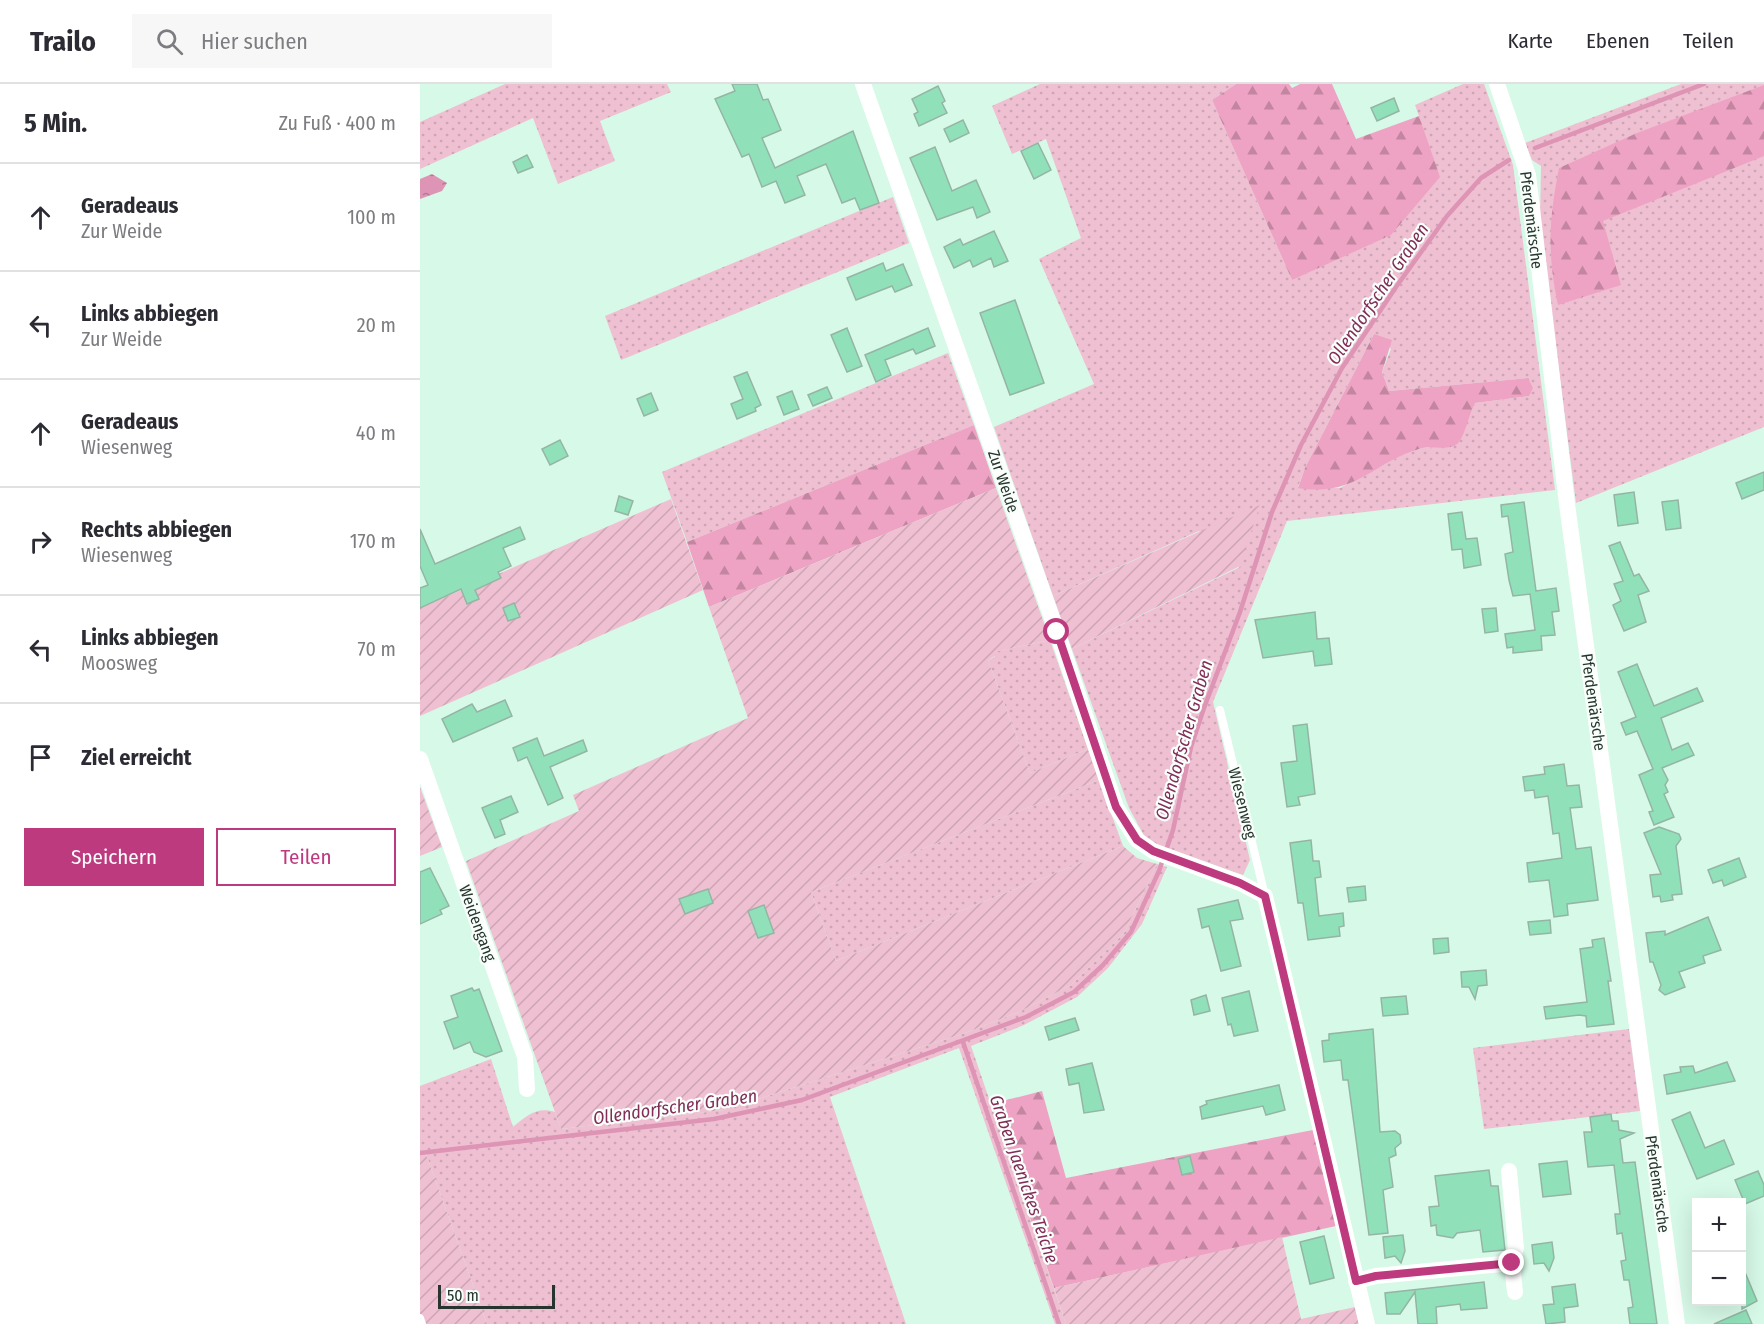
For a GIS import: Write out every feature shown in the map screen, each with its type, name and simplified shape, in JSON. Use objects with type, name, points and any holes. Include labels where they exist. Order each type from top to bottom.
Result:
[{"type":"street","name":"Zur Weide","points":[[863,84],[1053,621],[1116,807],[1137,840],[1153,851],[1240,883],[1265,896]]},
{"type":"street","name":"Pferdemärsche","points":[[1497,84],[1528,175],[1569,515],[1677,1324]]},
{"type":"street","name":"Weidengang","points":[[420,759],[525,1057],[527,1089]]},
{"type":"street","name":"Wiesenweg","points":[[1265,896],[1366,1324]]},
{"type":"street","points":[[1509,1171],[1516,1248],[1512,1263],[1515,1293]]},
{"type":"street","points":[[1356,1281],[1376,1276],[1512,1263]]},
{"type":"lane","name":"Wiesenweg","points":[[1220,710],[1265,896]]},
{"type":"lane","points":[[420,1318],[422,1324]]},
{"type":"shaded area","points":[[505,84],[667,84],[671,92],[600,121],[615,161],[558,184],[533,118],[420,169],[420,122]]},
{"type":"shaded area","points":[[1040,84],[1236,84],[1212,100],[1292,280],[1419,116],[1415,105],[1463,84],[1484,84],[1513,165],[1555,490],[1287,521],[1213,702],[1250,860],[1243,875],[1158,845],[1145,837],[1129,808],[1072,649],[1240,567],[1199,531],[1053,596],[994,427],[1094,384],[1039,259],[1081,238],[1046,139],[1012,154],[992,106]],"holes":[[[1374,334],[1391,349],[1382,372],[1389,391],[1528,378],[1529,396],[1475,403],[1452,446],[1422,448],[1402,455],[1340,488],[1298,487],[1305,468]]]},
{"type":"shaded area","points":[[1681,84],[1764,84],[1764,427],[1576,503],[1540,223],[1541,166],[1532,160],[1525,143]]},
{"type":"shaded area","points":[[893,197],[909,243],[621,360],[605,316]]},
{"type":"shaded area","points":[[948,353],[974,425],[687,542],[662,472]]},
{"type":"shaded area","points":[[996,488],[1050,640],[994,652],[995,656],[988,660],[1030,773],[1088,749],[1099,780],[811,892],[836,961],[1123,846],[1137,858],[1157,864],[1124,933],[1071,985],[1019,1012],[965,1033],[724,1110],[561,1129],[466,861],[579,811],[573,795],[748,718],[709,607]]},
{"type":"shaded area","points":[[671,499],[703,590],[420,716],[420,608]]},
{"type":"shaded area","points":[[1260,505],[1240,566],[1072,649],[1053,596]]},
{"type":"shaded area","points":[[1050,640],[1088,749],[1030,773],[988,660],[995,657],[993,652]]},
{"type":"shaded area","points":[[1099,780],[1123,846],[836,961],[811,892]]},
{"type":"shaded area","points":[[420,787],[442,847],[420,856]]},
{"type":"shaded area","points":[[1157,864],[1167,867],[1142,924],[1108,968],[1077,997],[1024,1025],[971,1046],[1066,1324],[1055,1324],[959,1048],[830,1097],[906,1324],[487,1324],[426,1154],[420,1155],[420,1086],[491,1059],[513,1127],[527,1116],[543,1110],[555,1112],[561,1129],[724,1110],[965,1033],[1019,1012],[1071,985],[1124,933]]},
{"type":"shaded area","points":[[1629,1029],[1640,1111],[1484,1129],[1473,1048]]},
{"type":"shaded area","points":[[426,1154],[487,1324],[420,1324],[420,1155]]},
{"type":"shaded area","points":[[1282,1237],[1301,1319],[1355,1307],[1359,1324],[1066,1324],[1054,1288]]},
{"type":"green space","points":[[1236,84],[1289,84],[1292,88],[1300,84],[1332,84],[1356,139],[1419,116],[1440,177],[1391,235],[1292,280],[1212,100]]},
{"type":"green space","points":[[1764,85],[1764,156],[1603,221],[1621,285],[1558,305],[1552,269],[1551,236],[1559,168],[1637,133]]},
{"type":"green space","points":[[1374,334],[1392,340],[1382,372],[1389,391],[1528,378],[1533,388],[1529,396],[1475,403],[1464,433],[1456,445],[1446,448],[1419,449],[1402,455],[1349,484],[1318,490],[1298,488],[1305,468]]},
{"type":"green space","points":[[974,425],[996,488],[709,607],[687,542]]},
{"type":"green space","points":[[1042,1091],[1066,1178],[1313,1130],[1336,1226],[1054,1288],[991,1104]]},
{"type":"water","points":[[432,174],[447,183],[442,191],[420,199],[420,179]]},
{"type":"building","points":[[732,84],[757,84],[763,100],[768,99],[781,130],[762,138],[775,168],[853,131],[879,203],[860,210],[855,198],[842,203],[826,164],[797,176],[805,195],[785,203],[776,181],[762,187],[749,154],[742,157],[715,99],[735,91]]},
{"type":"building","points":[[938,86],[945,101],[942,103],[947,113],[919,126],[914,114],[918,112],[912,99]]},
{"type":"building","points":[[1394,98],[1399,111],[1377,121],[1371,108]]},
{"type":"building","points":[[963,120],[969,133],[950,142],[944,129]]},
{"type":"building","points":[[1038,143],[1051,170],[1034,179],[1021,151]]},
{"type":"building","points":[[935,147],[952,191],[976,180],[990,212],[977,218],[973,207],[937,220],[910,158]]},
{"type":"building","points":[[527,155],[533,167],[518,173],[513,162]]},
{"type":"building","points":[[994,231],[1008,261],[994,267],[991,258],[973,267],[970,260],[954,268],[944,247],[960,239],[963,245]]},
{"type":"building","points":[[883,263],[886,271],[903,264],[912,285],[895,292],[892,286],[856,300],[847,278]]},
{"type":"building","points":[[1015,300],[1044,383],[1010,395],[980,313]]},
{"type":"building","points":[[847,328],[862,366],[847,372],[831,335]]},
{"type":"building","points":[[928,328],[935,346],[916,354],[913,349],[885,360],[891,375],[876,382],[865,355]]},
{"type":"building","points":[[747,372],[761,405],[755,408],[756,411],[737,419],[731,404],[743,399],[734,377]]},
{"type":"building","points":[[827,387],[832,398],[813,406],[808,395]]},
{"type":"building","points":[[792,391],[799,409],[784,415],[777,397]]},
{"type":"building","points":[[651,393],[658,410],[644,416],[637,399]]},
{"type":"building","points":[[560,440],[568,456],[550,465],[542,449]]},
{"type":"building","points":[[1764,472],[1764,490],[1742,499],[1736,483]]},
{"type":"building","points":[[1634,492],[1638,523],[1618,526],[1614,495]]},
{"type":"building","points":[[619,496],[633,501],[628,515],[615,511]]},
{"type":"building","points":[[1678,500],[1681,528],[1666,530],[1662,502]]},
{"type":"building","points":[[1524,502],[1536,591],[1556,588],[1559,611],[1552,612],[1555,635],[1541,636],[1542,650],[1513,653],[1513,647],[1507,648],[1505,634],[1535,630],[1530,594],[1513,596],[1505,554],[1513,552],[1508,516],[1502,517],[1501,505]]},
{"type":"building","points":[[1462,512],[1466,539],[1477,538],[1481,565],[1464,568],[1462,549],[1452,550],[1448,514]]},
{"type":"building","points":[[520,527],[525,539],[503,548],[511,566],[498,572],[501,578],[475,590],[479,599],[467,604],[461,589],[420,608],[420,588],[428,585],[420,566],[420,529],[435,564]]},
{"type":"building","points":[[1620,542],[1634,576],[1639,574],[1649,591],[1638,595],[1646,622],[1624,631],[1613,605],[1621,601],[1614,584],[1623,581],[1609,546]]},
{"type":"building","points":[[514,603],[520,617],[508,621],[503,608]]},
{"type":"building","points":[[1496,608],[1498,631],[1485,633],[1482,609]]},
{"type":"building","points":[[1315,612],[1317,639],[1329,638],[1332,664],[1315,666],[1313,651],[1263,658],[1255,620]]},
{"type":"building","points":[[1637,664],[1654,706],[1697,688],[1703,701],[1661,718],[1672,750],[1688,743],[1694,755],[1662,768],[1668,780],[1665,785],[1668,792],[1664,794],[1674,817],[1654,825],[1649,812],[1653,811],[1639,775],[1653,769],[1637,731],[1626,735],[1621,723],[1636,717],[1618,672]]},
{"type":"building","points":[[505,700],[512,716],[453,742],[442,719],[472,704],[477,712]]},
{"type":"building","points":[[1307,724],[1315,794],[1298,797],[1300,805],[1287,807],[1281,763],[1297,761],[1293,726]]},
{"type":"building","points":[[537,738],[544,756],[583,740],[587,751],[550,767],[563,798],[548,805],[527,757],[518,761],[513,748]]},
{"type":"building","points":[[1564,764],[1567,786],[1579,785],[1582,807],[1570,808],[1576,849],[1591,847],[1598,900],[1567,904],[1568,915],[1554,917],[1549,880],[1529,882],[1527,863],[1562,858],[1559,833],[1553,834],[1548,796],[1535,798],[1534,790],[1525,791],[1523,777],[1545,774],[1544,767]]},
{"type":"building","points":[[511,796],[518,812],[500,820],[505,834],[495,838],[482,808]]},
{"type":"building","points":[[1659,827],[1679,834],[1681,839],[1676,846],[1682,894],[1672,895],[1673,900],[1661,902],[1660,896],[1653,897],[1650,875],[1661,874],[1644,833]]},
{"type":"building","points":[[1311,840],[1313,861],[1319,861],[1321,877],[1315,878],[1319,916],[1343,913],[1344,926],[1339,927],[1340,936],[1308,940],[1303,903],[1298,903],[1290,843]]},
{"type":"building","points":[[1739,858],[1746,877],[1724,886],[1722,880],[1713,883],[1708,870]]},
{"type":"building","points":[[430,868],[449,906],[440,910],[442,914],[420,924],[420,872]]},
{"type":"building","points":[[1365,886],[1366,900],[1349,902],[1347,888]]},
{"type":"building","points":[[708,889],[713,903],[685,914],[679,899]]},
{"type":"building","points":[[1238,900],[1243,919],[1230,921],[1241,966],[1221,971],[1209,926],[1202,928],[1198,909]]},
{"type":"building","points":[[764,905],[774,933],[758,938],[748,911]]},
{"type":"building","points":[[1708,917],[1721,950],[1703,956],[1705,963],[1679,972],[1685,987],[1665,995],[1659,990],[1661,985],[1653,962],[1650,962],[1646,933],[1665,931],[1665,935]]},
{"type":"building","points":[[1550,920],[1551,933],[1530,935],[1528,922]]},
{"type":"building","points":[[1448,938],[1449,952],[1434,954],[1433,939]]},
{"type":"building","points":[[1604,938],[1611,981],[1608,981],[1614,1024],[1587,1027],[1586,1016],[1579,1015],[1546,1019],[1544,1007],[1587,1002],[1580,949],[1593,947],[1592,940]]},
{"type":"building","points":[[1486,970],[1487,985],[1478,986],[1475,999],[1469,987],[1462,987],[1461,972]]},
{"type":"building","points":[[472,988],[474,991],[479,989],[502,1051],[486,1057],[474,1052],[470,1042],[454,1049],[444,1022],[458,1017],[451,996]]},
{"type":"building","points":[[1249,991],[1258,1031],[1234,1036],[1231,1024],[1228,1025],[1222,998]]},
{"type":"building","points":[[1206,995],[1210,1011],[1194,1015],[1191,1000]]},
{"type":"building","points":[[1406,996],[1408,1014],[1383,1016],[1381,998]]},
{"type":"building","points":[[1075,1018],[1079,1030],[1049,1040],[1045,1027]]},
{"type":"building","points":[[1373,1029],[1380,1132],[1395,1131],[1400,1135],[1401,1143],[1395,1148],[1396,1155],[1389,1158],[1393,1187],[1383,1190],[1388,1233],[1369,1235],[1348,1080],[1343,1080],[1341,1060],[1324,1062],[1322,1041],[1329,1040],[1329,1034]]},
{"type":"building","points":[[1727,1062],[1735,1081],[1667,1094],[1664,1075],[1681,1072],[1680,1067],[1693,1066],[1695,1073]]},
{"type":"building","points":[[1092,1063],[1104,1110],[1084,1113],[1079,1083],[1069,1085],[1066,1069]]},
{"type":"building","points":[[1279,1085],[1285,1110],[1266,1115],[1263,1106],[1202,1119],[1200,1107],[1207,1104],[1206,1101]]},
{"type":"building","points":[[1690,1112],[1705,1148],[1724,1140],[1734,1164],[1697,1179],[1672,1120]]},
{"type":"building","points":[[1611,1114],[1612,1121],[1618,1121],[1619,1130],[1634,1133],[1620,1139],[1623,1163],[1635,1162],[1657,1324],[1630,1324],[1628,1308],[1633,1307],[1629,1280],[1624,1280],[1621,1261],[1626,1260],[1622,1233],[1617,1234],[1615,1214],[1620,1214],[1614,1165],[1588,1167],[1584,1132],[1592,1132],[1590,1117]]},
{"type":"building","points":[[1190,1156],[1194,1172],[1182,1175],[1178,1159]]},
{"type":"building","points":[[1567,1161],[1571,1194],[1543,1197],[1539,1164]]},
{"type":"building","points":[[1489,1170],[1491,1186],[1498,1186],[1505,1250],[1483,1252],[1480,1230],[1457,1233],[1453,1238],[1437,1235],[1436,1225],[1431,1226],[1429,1207],[1439,1206],[1435,1176]]},
{"type":"building","points":[[1758,1171],[1764,1185],[1764,1196],[1746,1204],[1746,1198],[1742,1198],[1735,1180]]},
{"type":"building","points":[[1403,1235],[1405,1251],[1401,1263],[1395,1256],[1385,1258],[1383,1237]]},
{"type":"building","points":[[1324,1236],[1334,1278],[1310,1284],[1300,1242]]},
{"type":"building","points":[[1552,1242],[1554,1258],[1549,1271],[1544,1263],[1534,1264],[1532,1245]]},
{"type":"building","points":[[1746,1275],[1757,1301],[1742,1309],[1742,1306],[1746,1306]]},
{"type":"building","points":[[1484,1282],[1487,1308],[1461,1310],[1460,1304],[1436,1307],[1437,1324],[1418,1324],[1415,1292],[1400,1314],[1387,1314],[1385,1293]]},
{"type":"building","points":[[1575,1284],[1578,1306],[1564,1308],[1565,1322],[1546,1324],[1543,1305],[1554,1304],[1552,1287]]},
{"type":"building","points":[[1746,1310],[1752,1324],[1714,1324]]},
{"type":"waterway","name":"Ollendorfscher Graben","points":[[1535,148],[1704,84]]},
{"type":"waterway","name":"Ollendorfscher Graben","points":[[420,1153],[714,1119],[802,1100],[1026,1017],[1074,992],[1103,965],[1131,932],[1159,871],[1173,830],[1191,747],[1240,612],[1272,512],[1301,445],[1342,368],[1447,216],[1481,178],[1509,160]]},
{"type":"waterway","name":"Graben Jaenickes Teiche","points":[[963,1042],[1059,1324]]},
{"type":"route","points":[[1057,632],[1116,807],[1137,840],[1153,851],[1240,883],[1265,896],[1273,922],[1356,1281],[1376,1276],[1512,1263]]}]
